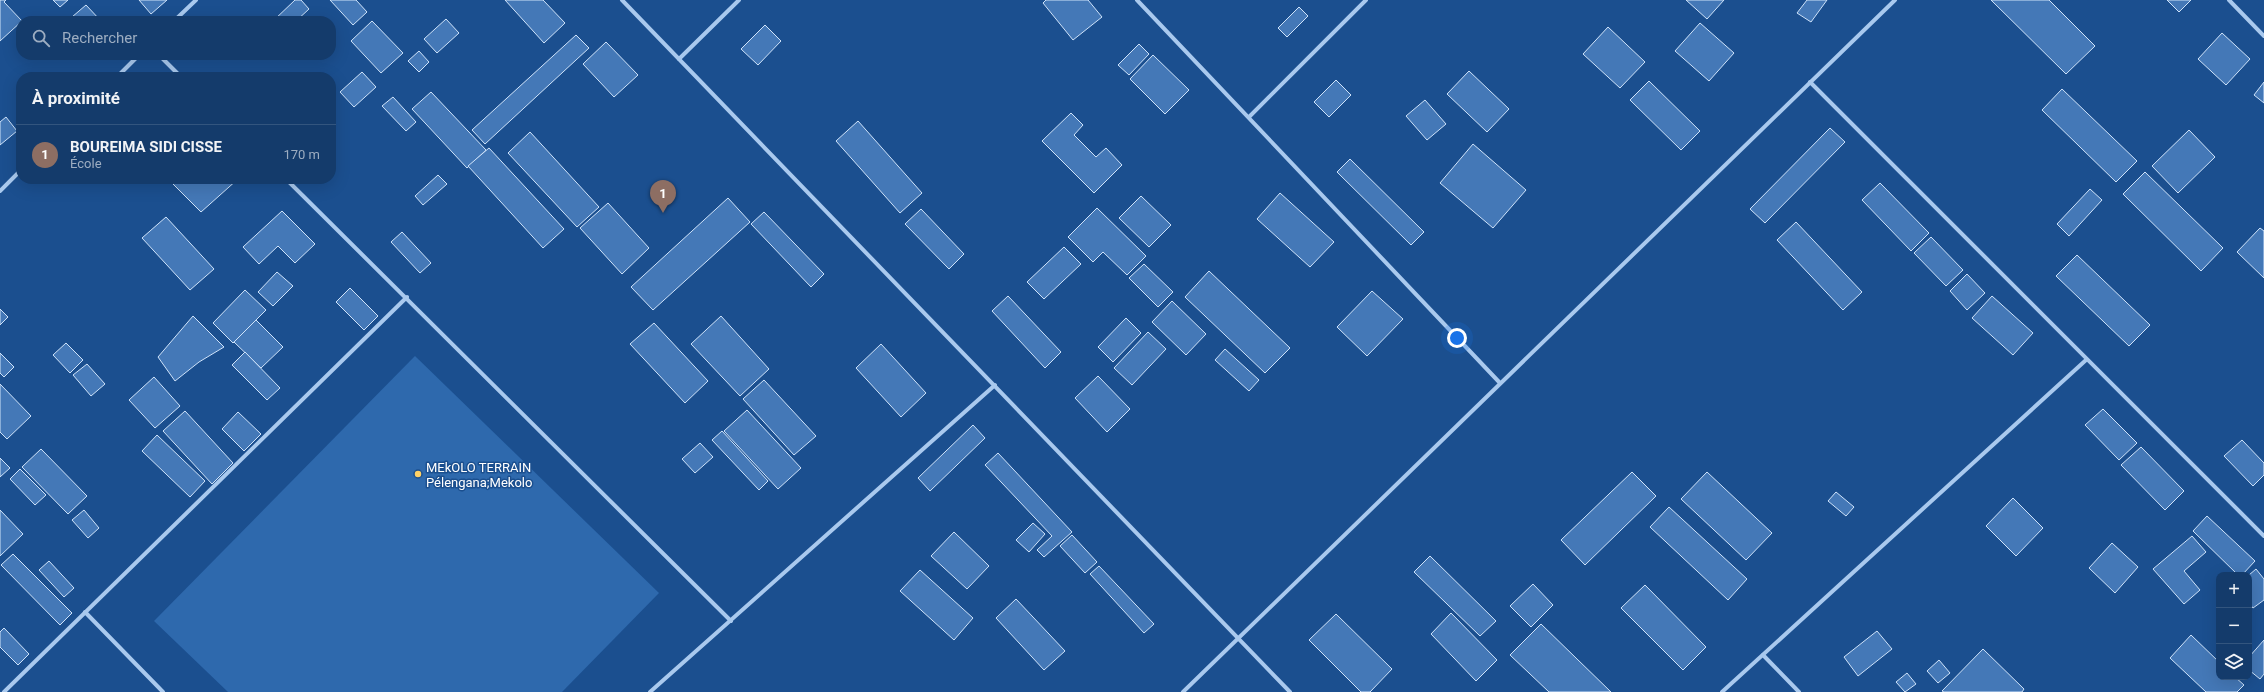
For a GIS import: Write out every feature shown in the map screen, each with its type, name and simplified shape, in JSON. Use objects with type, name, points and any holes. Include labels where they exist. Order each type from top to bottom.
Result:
[{"type":"street","points":[[179,16],[196,0]]},
{"type":"street","points":[[622,0],[995,385],[1237,639],[1290,692]]},
{"type":"street","points":[[679,59],[739,0]]},
{"type":"street","points":[[1137,0],[1500,383]]},
{"type":"street","points":[[1249,117],[1366,0]]},
{"type":"street","points":[[1183,692],[1895,0]]},
{"type":"street","points":[[2229,0],[2264,36]]},
{"type":"street","points":[[122,72],[135,60]]},
{"type":"street","points":[[164,60],[176,72]]},
{"type":"street","points":[[1810,82],[2086,360],[2264,536]]},
{"type":"street","points":[[0,191],[16,175]]},
{"type":"street","points":[[291,184],[731,621]]},
{"type":"street","points":[[4,692],[406,297]]},
{"type":"street","points":[[1722,692],[2086,360]]},
{"type":"street","points":[[650,692],[995,385]]},
{"type":"street","points":[[85,612],[163,692]]},
{"type":"street","points":[[1763,655],[1799,692]]},
{"type":"shaded area","name":"MEkOLO TERRAIN Pélengana;Mekolo","points":[[415,356],[659,593],[562,692],[228,692],[154,621]]},
{"type":"building","points":[[0,0],[6,0],[4,2],[17,16],[16,16],[16,26],[0,41]]},
{"type":"building","points":[[53,0],[68,0],[60,7]]},
{"type":"building","points":[[139,0],[167,0],[151,14]]},
{"type":"building","points":[[295,0],[301,0],[309,9],[301,16],[278,16]]},
{"type":"building","points":[[330,0],[356,0],[367,12],[353,25]]},
{"type":"building","points":[[505,0],[543,0],[565,23],[544,43]]},
{"type":"building","points":[[1046,0],[1088,0],[1102,17],[1073,40],[1043,3]]},
{"type":"building","points":[[1686,0],[1724,0],[1707,19]]},
{"type":"building","points":[[1807,0],[1827,0],[1811,22],[1797,13]]},
{"type":"building","points":[[1991,0],[2049,0],[2095,46],[2066,74]]},
{"type":"building","points":[[2167,0],[2191,0],[2179,12]]},
{"type":"building","points":[[86,5],[96,16],[73,16]]},
{"type":"building","points":[[1299,7],[1308,16],[1287,37],[1278,28]]},
{"type":"building","points":[[446,19],[459,33],[437,53],[424,39]]},
{"type":"building","points":[[372,21],[403,53],[381,73],[351,41]]},
{"type":"building","points":[[1700,23],[1734,53],[1709,81],[1675,51]]},
{"type":"building","points":[[765,25],[781,41],[758,65],[741,49]]},
{"type":"building","points":[[1608,27],[1645,62],[1620,88],[1583,54]]},
{"type":"building","points":[[2222,33],[2250,59],[2226,85],[2198,59]]},
{"type":"building","points":[[576,35],[589,48],[485,144],[472,130]]},
{"type":"building","points":[[606,42],[638,75],[614,97],[583,64]]},
{"type":"building","points":[[1139,44],[1149,54],[1129,75],[1118,65]]},
{"type":"building","points":[[419,51],[429,62],[419,72],[408,61]]},
{"type":"building","points":[[1153,55],[1189,90],[1165,114],[1130,79]]},
{"type":"building","points":[[1469,71],[1509,109],[1487,132],[1447,94]]},
{"type":"building","points":[[362,72],[376,87],[354,107],[340,92]]},
{"type":"building","points":[[1336,80],[1351,95],[1329,117],[1314,102]]},
{"type":"building","points":[[1649,81],[1700,131],[1681,150],[1630,100]]},
{"type":"building","points":[[2264,82],[2264,103],[2254,95]]},
{"type":"building","points":[[2062,89],[2137,161],[2116,182],[2042,110]]},
{"type":"building","points":[[431,92],[486,150],[467,168],[412,109]]},
{"type":"building","points":[[393,97],[416,122],[406,131],[382,106]]},
{"type":"building","points":[[1425,100],[1446,124],[1427,140],[1406,116]]},
{"type":"building","points":[[1071,113],[1083,125],[1074,135],[1096,157],[1106,148],[1122,165],[1094,193],[1042,141]]},
{"type":"building","points":[[6,117],[16,132],[0,145],[0,122]]},
{"type":"building","points":[[858,121],[922,193],[900,213],[836,141]]},
{"type":"building","points":[[1830,128],[1845,142],[1765,223],[1750,209]]},
{"type":"building","points":[[2189,130],[2215,157],[2178,193],[2152,166]]},
{"type":"building","points":[[530,132],[599,207],[577,227],[508,153]]},
{"type":"building","points":[[1473,144],[1526,190],[1493,228],[1440,183]]},
{"type":"building","points":[[489,148],[564,229],[543,248],[468,166]]},
{"type":"building","points":[[1350,159],[1424,232],[1411,245],[1337,172]]},
{"type":"building","points":[[2145,172],[2223,248],[2201,271],[2123,194]]},
{"type":"building","points":[[438,175],[447,184],[423,205],[415,196]]},
{"type":"building","points":[[1880,183],[1929,233],[1911,251],[1862,200]]},
{"type":"building","points":[[173,184],[232,184],[201,212]]},
{"type":"building","points":[[2090,189],[2102,200],[2069,236],[2057,224]]},
{"type":"building","points":[[1280,193],[1334,242],[1310,267],[1257,219]]},
{"type":"building","points":[[1141,196],[1171,225],[1149,247],[1119,218]]},
{"type":"building","points":[[728,198],[750,222],[653,310],[631,287]]},
{"type":"building","points":[[608,203],[649,248],[622,274],[580,228]]},
{"type":"building","points":[[1097,208],[1146,256],[1127,275],[1103,252],[1093,262],[1068,237]]},
{"type":"building","points":[[921,209],[964,254],[949,269],[905,224]]},
{"type":"building","points":[[282,211],[315,244],[295,263],[278,246],[259,264],[243,247]]},
{"type":"building","points":[[764,212],[824,274],[811,287],[751,224]]},
{"type":"building","points":[[166,217],[214,269],[190,290],[142,238]]},
{"type":"building","points":[[1796,222],[1862,292],[1843,310],[1777,240]]},
{"type":"building","points":[[2260,228],[2264,231],[2264,278],[2237,252]]},
{"type":"building","points":[[402,232],[431,263],[420,273],[391,242]]},
{"type":"building","points":[[1931,237],[1963,270],[1946,286],[1914,253]]},
{"type":"building","points":[[1064,247],[1081,264],[1044,299],[1027,282]]},
{"type":"building","points":[[2077,255],[2150,325],[2129,346],[2056,276]]},
{"type":"building","points":[[1144,264],[1173,292],[1158,307],[1129,278]]},
{"type":"building","points":[[1209,271],[1290,348],[1265,373],[1185,297]]},
{"type":"building","points":[[277,272],[293,286],[273,306],[258,292]]},
{"type":"building","points":[[1967,274],[1985,293],[1967,310],[1950,291]]},
{"type":"building","points":[[350,288],[378,316],[364,330],[336,302]]},
{"type":"building","points":[[245,290],[266,310],[233,343],[213,323]]},
{"type":"building","points":[[1372,291],[1403,319],[1367,356],[1337,327]]},
{"type":"building","points":[[1008,296],[1061,352],[1045,368],[992,311]]},
{"type":"building","points":[[1992,296],[2033,333],[2013,355],[1972,318]]},
{"type":"building","points":[[1172,301],[1206,334],[1186,355],[1152,322]]},
{"type":"building","points":[[0,309],[8,317],[0,325]]},
{"type":"building","points":[[193,316],[224,347],[199,362],[175,381],[158,357]]},
{"type":"building","points":[[721,316],[769,369],[740,396],[691,344]]},
{"type":"building","points":[[1126,318],[1141,333],[1113,362],[1098,347]]},
{"type":"building","points":[[256,320],[283,347],[261,368],[234,342]]},
{"type":"building","points":[[654,323],[708,381],[685,403],[630,344]]},
{"type":"building","points":[[1148,332],[1166,349],[1132,385],[1114,368]]},
{"type":"building","points":[[66,343],[83,360],[70,373],[53,355]]},
{"type":"building","points":[[881,344],[926,393],[901,417],[856,368]]},
{"type":"building","points":[[1225,349],[1259,380],[1249,391],[1215,360]]},
{"type":"building","points":[[245,352],[280,388],[267,400],[232,365]]},
{"type":"building","points":[[0,353],[14,367],[4,377],[0,373]]},
{"type":"building","points":[[87,364],[105,384],[91,396],[73,375]]},
{"type":"building","points":[[1098,376],[1130,409],[1107,432],[1075,398]]},
{"type":"building","points":[[154,377],[180,406],[155,428],[129,400]]},
{"type":"building","points":[[764,380],[816,436],[794,455],[743,399]]},
{"type":"building","points":[[0,384],[31,416],[7,439],[0,432]]},
{"type":"building","points":[[2103,409],[2137,443],[2119,460],[2085,425]]},
{"type":"building","points":[[747,410],[801,468],[778,489],[724,431]]},
{"type":"building","points":[[185,411],[233,463],[212,484],[163,431]]},
{"type":"building","points":[[238,412],[261,434],[244,451],[222,429]]},
{"type":"building","points":[[973,425],[985,438],[930,491],[918,478]]},
{"type":"building","points":[[722,431],[768,481],[759,490],[712,440]]},
{"type":"building","points":[[157,435],[205,481],[190,497],[142,451]]},
{"type":"building","points":[[2242,440],[2264,463],[2264,475],[2253,486],[2224,456]]},
{"type":"building","points":[[700,443],[713,457],[695,473],[682,459]]},
{"type":"building","points":[[2141,447],[2184,491],[2165,510],[2121,465]]},
{"type":"building","points":[[41,449],[87,496],[68,514],[22,467]]},
{"type":"building","points":[[998,453],[1072,532],[1044,557],[1037,550],[1052,536],[985,465]]},
{"type":"building","points":[[0,458],[10,468],[0,477]]},
{"type":"building","points":[[20,469],[46,495],[35,505],[10,479]]},
{"type":"building","points":[[1632,472],[1656,496],[1585,565],[1561,540]]},
{"type":"building","points":[[1707,472],[1772,533],[1746,560],[1681,499]]},
{"type":"building","points":[[1836,492],[1854,507],[1846,516],[1828,501]]},
{"type":"building","points":[[2013,498],[2043,528],[2016,556],[1986,526]]},
{"type":"building","points":[[1669,507],[1747,579],[1728,600],[1650,527]]},
{"type":"building","points":[[0,510],[23,534],[0,556]]},
{"type":"building","points":[[84,510],[99,528],[88,538],[72,520]]},
{"type":"building","points":[[2207,516],[2255,561],[2245,572],[2235,572],[2193,531]]},
{"type":"building","points":[[1033,523],[1045,534],[1029,552],[1016,540]]},
{"type":"building","points":[[954,532],[989,566],[967,589],[931,556]]},
{"type":"building","points":[[1072,535],[1097,562],[1085,573],[1060,546]]},
{"type":"building","points":[[2192,536],[2206,552],[2184,571],[2200,590],[2184,604],[2153,569]]},
{"type":"building","points":[[2112,543],[2138,567],[2115,593],[2089,568]]},
{"type":"building","points":[[13,554],[72,613],[60,625],[1,565]]},
{"type":"building","points":[[1430,556],[1496,621],[1480,636],[1414,572]]},
{"type":"building","points":[[49,561],[74,588],[64,597],[39,570]]},
{"type":"building","points":[[1099,566],[1154,624],[1144,633],[1090,574]]},
{"type":"building","points":[[2256,569],[2264,579],[2264,600],[2253,608],[2252,607],[2252,572]]},
{"type":"building","points":[[920,570],[973,618],[954,640],[900,591]]},
{"type":"building","points":[[1533,584],[1553,605],[1531,627],[1510,606]]},
{"type":"building","points":[[1645,585],[1706,647],[1683,670],[1621,608]]},
{"type":"building","points":[[1016,599],[1065,651],[1044,670],[996,618]]},
{"type":"building","points":[[1451,613],[1497,660],[1476,681],[1431,634]]},
{"type":"building","points":[[1336,614],[1392,669],[1370,692],[1361,692],[1309,640]]},
{"type":"building","points":[[1541,624],[1611,692],[1549,692],[1510,655]]},
{"type":"building","points":[[4,628],[29,654],[18,665],[0,647],[0,632]]},
{"type":"building","points":[[1877,631],[1892,649],[1858,676],[1844,657]]},
{"type":"building","points":[[2191,635],[2216,659],[2216,680],[2238,680],[2244,685],[2237,692],[2206,692],[2170,658]]},
{"type":"building","points":[[2264,640],[2264,674],[2260,679],[2252,672],[2252,654]]},
{"type":"building","points":[[1983,649],[2024,689],[2022,692],[1942,691]]},
{"type":"building","points":[[1939,660],[1950,673],[1938,683],[1927,671]]},
{"type":"building","points":[[1907,673],[1916,684],[1905,692],[1896,682]]},
{"type":"place","name":"BOUREIMA SIDI CISSE","points":[[663,213]]},
{"type":"place","name":"MEkOLO TERRAIN Pélengana;Mekolo","points":[[418,474]]}]
